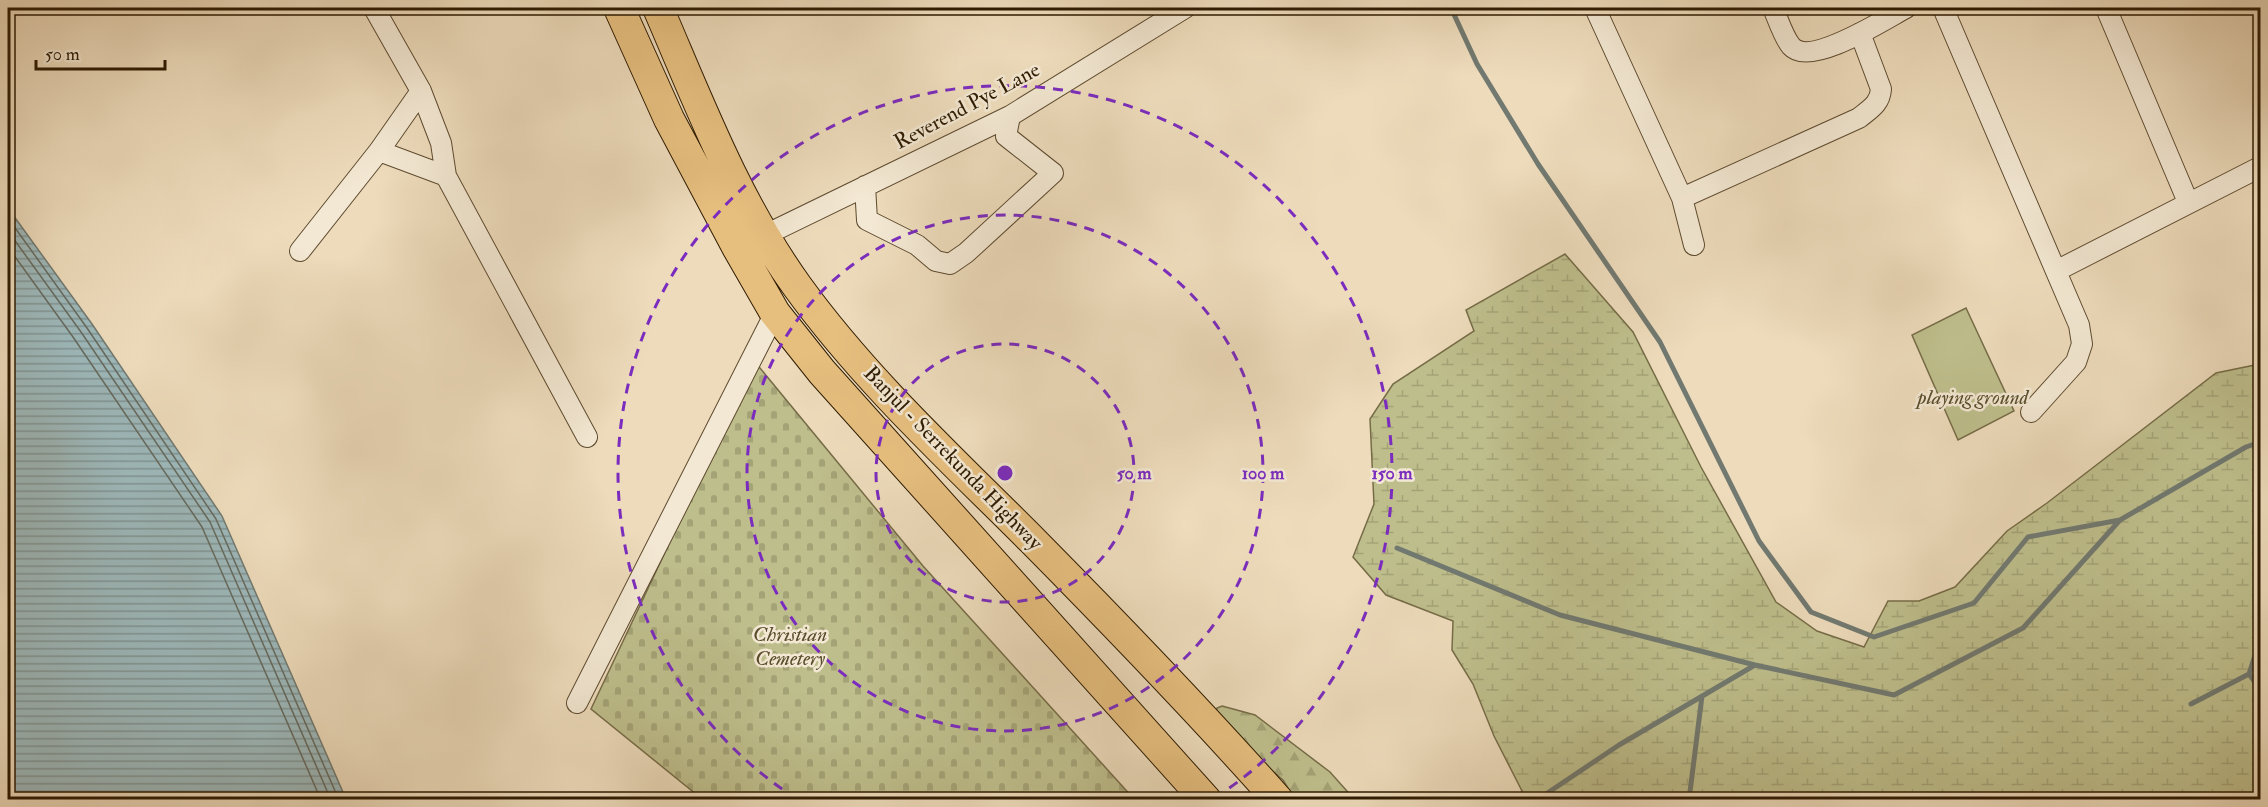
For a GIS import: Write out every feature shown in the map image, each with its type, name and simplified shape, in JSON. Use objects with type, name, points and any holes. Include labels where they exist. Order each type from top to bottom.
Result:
[{"type":"highway","name":"Banjul - Serrekunda Highway","points":[[619,8],[669,119],[737,248],[775,313],[822,372],[1206,800]]},
{"type":"highway","name":"Banjul - Serrekunda Highway","points":[[658,8],[719,150],[765,235],[798,287],[907,417],[1033,541],[1278,800]]},
{"type":"highway","points":[[1004,577],[1033,541]]},
{"type":"street","points":[[374,8],[421,91],[441,143],[446,176],[587,437]]},
{"type":"street","points":[[1595,8],[1682,198],[1694,245]]},
{"type":"street","points":[[1773,8],[1791,46],[1801,53],[1818,52],[1906,8]]},
{"type":"street","points":[[1943,8],[2079,325],[2082,344],[2076,362],[2031,412]]},
{"type":"street","points":[[2106,8],[2188,202]]},
{"type":"street","name":"Reverend Pye Lane","points":[[737,248],[1010,116],[1179,9]]},
{"type":"street","points":[[1682,198],[1859,118],[1874,106],[1880,98],[1881,89],[1860,33]]},
{"type":"street","points":[[300,251],[379,151],[421,91]]},
{"type":"street","points":[[865,186],[867,220],[917,245],[936,261],[950,264],[966,254],[1053,173],[1006,136],[1010,116]]},
{"type":"street","points":[[379,151],[446,176]]},
{"type":"street","points":[[2056,271],[2260,167]]},
{"type":"street","points":[[577,703],[775,313]]},
{"type":"green space","points":[[1565,254],[1633,332],[1701,467],[1776,602],[1817,631],[1864,647],[1888,601],[1919,601],[1955,587],[2007,531],[2216,373],[2260,364],[2260,799],[1512,799],[1522,791],[1494,736],[1473,684],[1452,650],[1453,621],[1386,595],[1353,557],[1374,504],[1370,419],[1393,384],[1474,331],[1466,310]]},
{"type":"green space","name":"playing ground","points":[[1966,308],[2014,411],[1958,440],[1912,335]]},
{"type":"green space","name":"Christian Cemetery","points":[[755,362],[923,566],[1134,799],[702,799],[591,709]]},
{"type":"green space","points":[[1222,706],[1255,715],[1330,772],[1354,799],[1295,799],[1283,780],[1257,758],[1216,713],[1217,708]]},
{"type":"water","points":[[8,208],[92,324],[222,516],[346,799],[8,799]]},
{"type":"waterway","points":[[1451,8],[1477,64],[1538,164],[1660,342],[1759,541],[1811,612],[1874,637],[1974,603],[2028,537],[2120,520]]},
{"type":"waterway","points":[[1397,548],[1560,615],[1755,665],[1894,695],[2023,628],[2120,520],[2246,447],[2260,442]]},
{"type":"waterway","points":[[2191,704],[2249,674],[2260,640]]},
{"type":"waterway","points":[[1537,800],[1619,745],[1755,665]]},
{"type":"waterway","points":[[2249,674],[2260,689]]},
{"type":"waterway","points":[[1689,800],[1702,696]]}]
